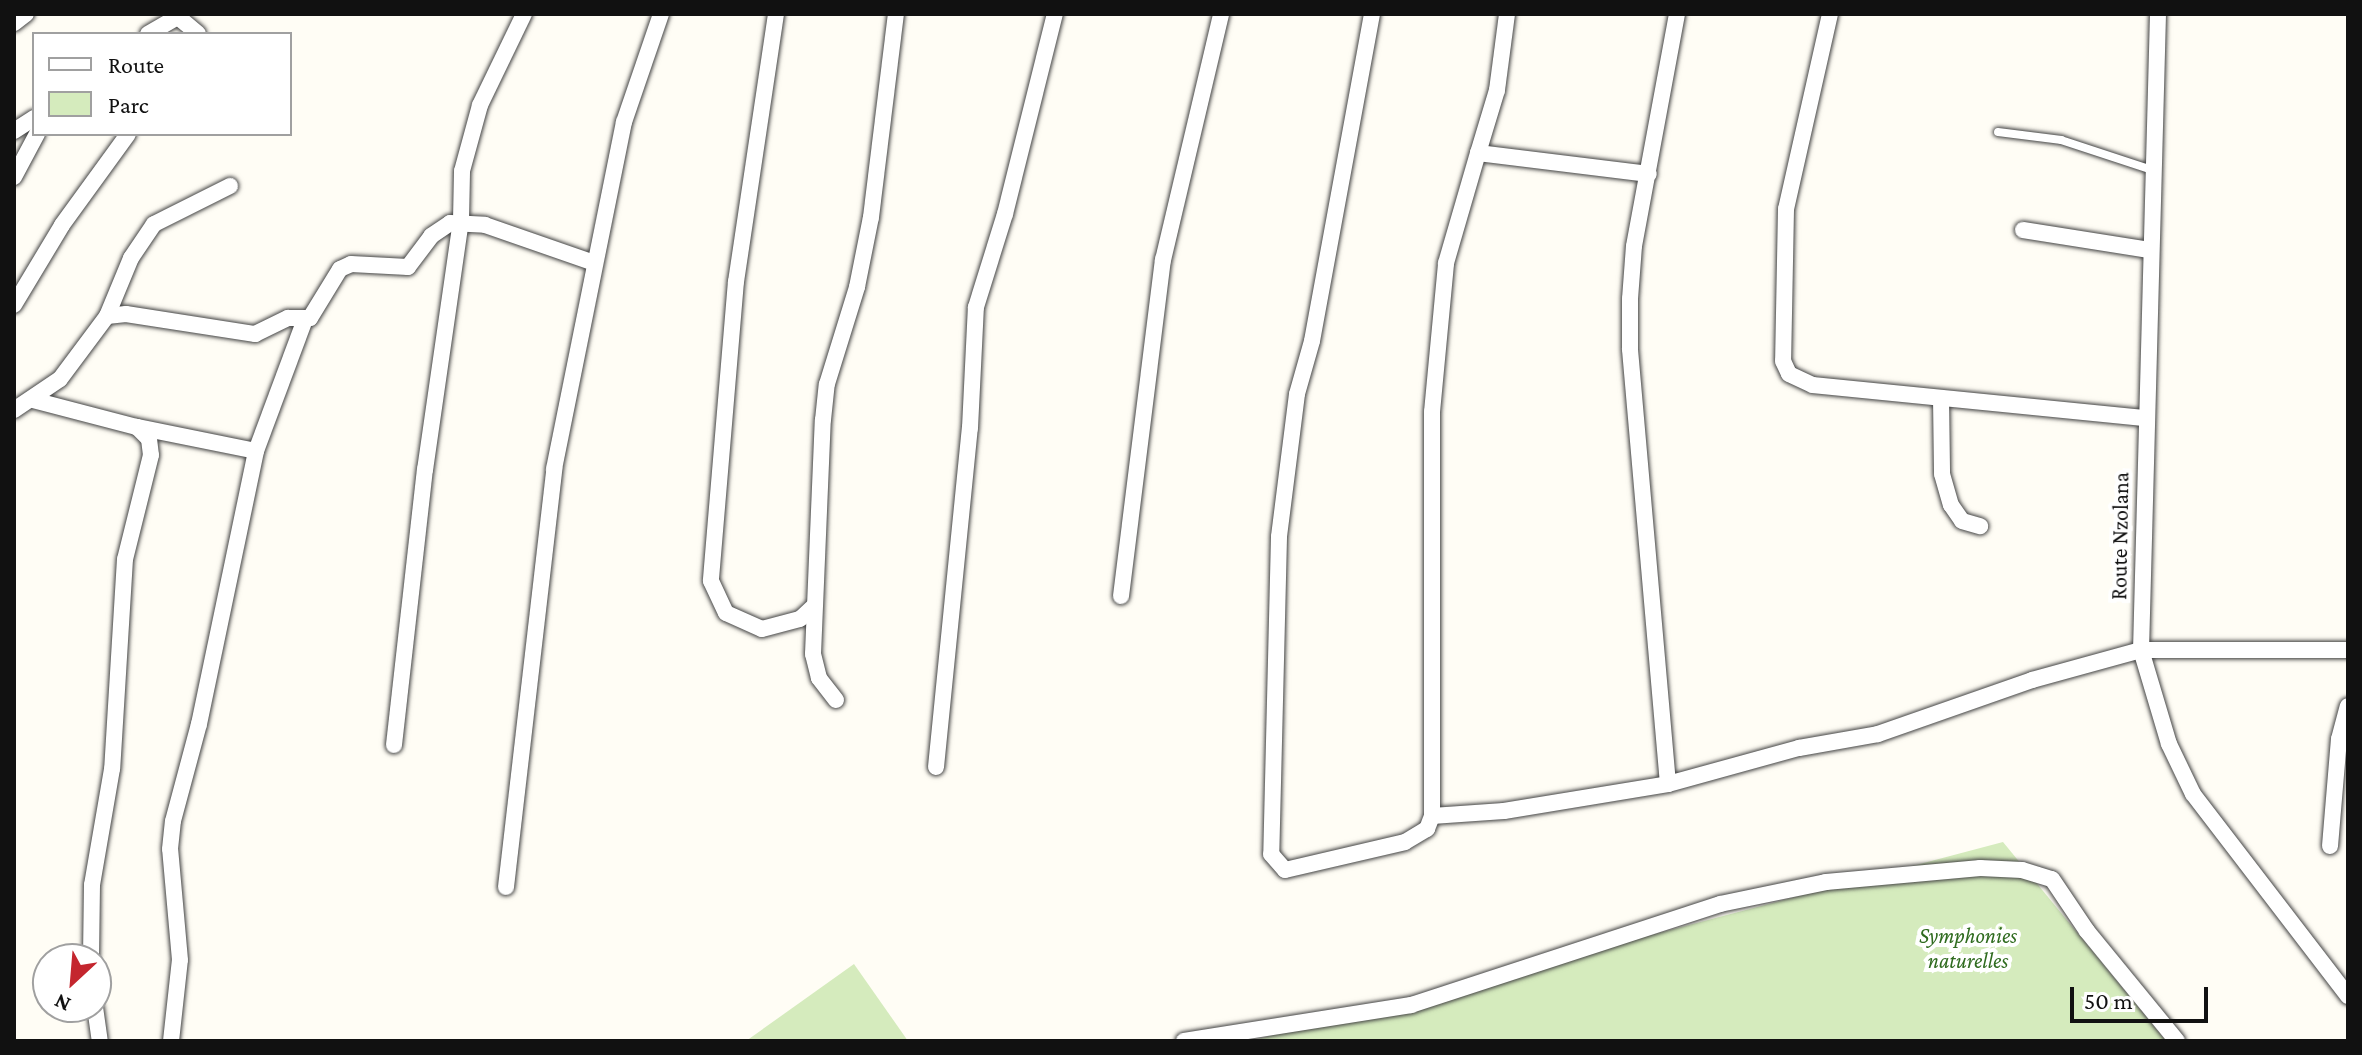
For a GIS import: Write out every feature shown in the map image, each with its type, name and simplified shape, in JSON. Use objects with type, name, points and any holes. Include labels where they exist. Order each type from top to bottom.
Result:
[{"type":"street","points":[[14,23],[26,14]]},
{"type":"street","points":[[394,745],[425,470],[461,220],[469,135],[524,14]]},
{"type":"street","points":[[506,887],[538,584],[594,263],[624,122],[661,14]]},
{"type":"street","points":[[776,14],[736,281],[711,581],[726,613],[762,629],[800,619],[814,606]]},
{"type":"street","points":[[836,700],[819,678],[813,654],[827,384],[857,287],[871,217],[896,14]]},
{"type":"street","points":[[936,767],[970,428],[976,307],[1005,214],[1055,14]]},
{"type":"street","points":[[1121,596],[1163,260],[1221,14]]},
{"type":"street","points":[[1372,14],[1312,341],[1297,394],[1279,537],[1271,854],[1277,865],[1297,870],[1418,837],[1432,816],[1432,412],[1446,263],[1497,90],[1507,14]]},
{"type":"street","points":[[1668,784],[1630,349],[1634,246],[1677,14]]},
{"type":"street","points":[[1830,14],[1786,209],[1783,361],[1798,382],[2143,418]]},
{"type":"street","name":"Route Nzolana","points":[[2158,14],[2143,418],[2141,650],[2169,744],[2193,794],[2348,996]]},
{"type":"street","points":[[152,32],[178,17],[196,32]]},
{"type":"street","points":[[14,131],[32,119]]},
{"type":"street","points":[[14,177],[36,136]]},
{"type":"street","points":[[14,305],[62,225],[127,136]]},
{"type":"street","points":[[1478,153],[1649,174]]},
{"type":"street","points":[[14,410],[60,379],[107,316],[131,258],[154,224],[230,186]]},
{"type":"street","points":[[171,1041],[180,960],[170,849],[173,821],[199,724],[256,451],[305,319],[340,269],[351,264],[408,267],[439,229],[461,220],[594,263]]},
{"type":"street","points":[[2023,230],[2149,250]]},
{"type":"street","points":[[107,316],[179,321],[241,336],[288,318],[305,319]]},
{"type":"street","points":[[1941,398],[1942,474],[1951,505],[1962,521],[1980,526]]},
{"type":"street","points":[[33,400],[137,427],[256,451]]},
{"type":"street","points":[[91,943],[92,885],[112,769],[125,559],[151,455],[149,439],[137,427]]},
{"type":"street","points":[[1432,816],[1504,811],[1668,784],[1799,748],[1878,734],[2032,680],[2141,650],[2348,650]]},
{"type":"street","points":[[2330,846],[2339,739],[2348,706]]},
{"type":"street","points":[[1184,1041],[1411,1005],[1720,904],[1826,882],[1980,868],[2022,870],[2052,879],[2087,931],[2177,1041]]},
{"type":"lane","points":[[1998,132],[2061,140],[2152,170]]},
{"type":"green space","name":"Symphonies naturelles","points":[[2003,842],[2166,1041],[1250,1041]]},
{"type":"green space","points":[[854,964],[908,1041],[746,1041]]}]
